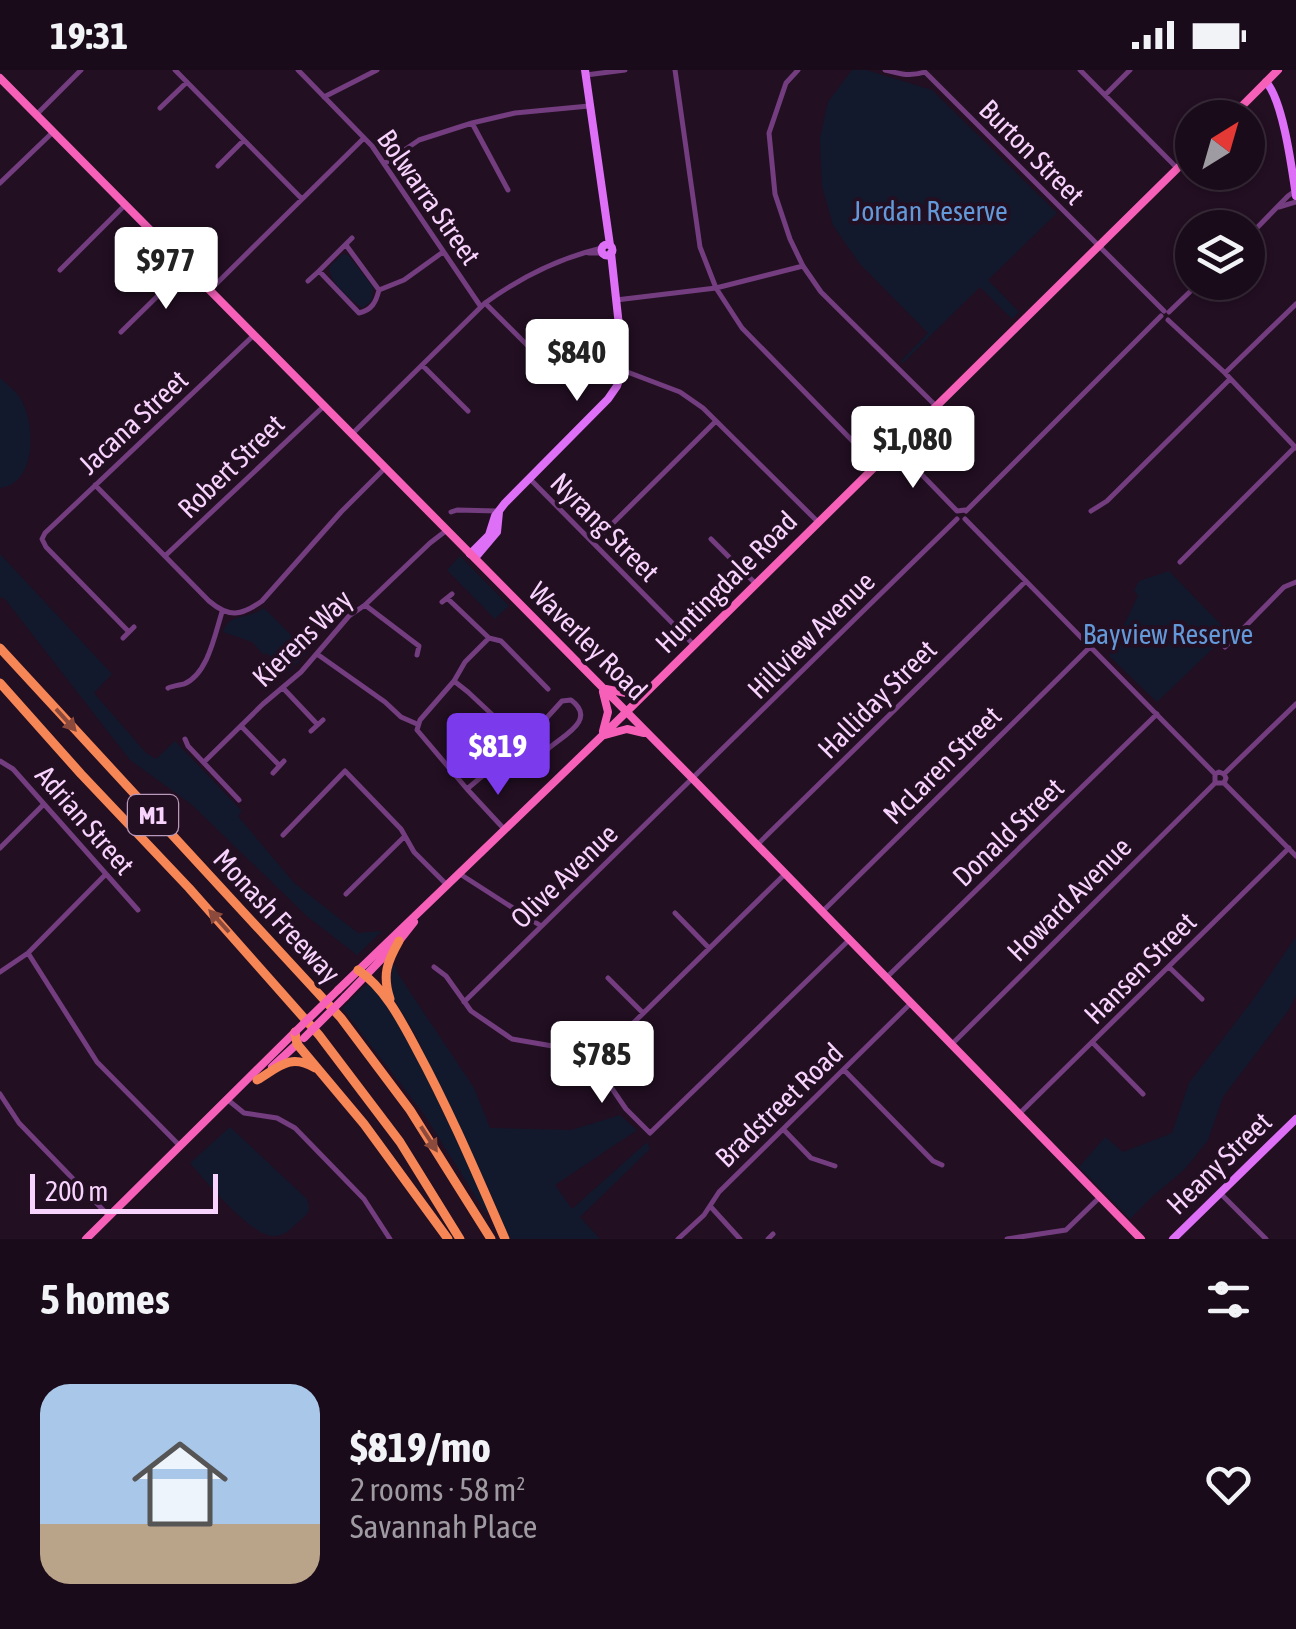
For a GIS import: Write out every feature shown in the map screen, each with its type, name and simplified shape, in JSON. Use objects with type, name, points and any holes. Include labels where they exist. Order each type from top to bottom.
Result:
[{"type":"highway","name":"Monash Freeway","points":[[0,648],[341,1018],[410,1110],[491,1239]]},
{"type":"highway","name":"Monash Freeway","points":[[0,682],[319,1035],[400,1142],[460,1239]]},
{"type":"highway","points":[[394,1011],[385,973],[400,942]]},
{"type":"highway","points":[[362,973],[394,1011],[426,1068],[505,1239]]},
{"type":"highway","points":[[298,1039],[448,1239]]},
{"type":"highway","points":[[258,1080],[296,1060],[322,1072]]},
{"type":"main road","points":[[1248,100],[1278,70]]},
{"type":"main road","name":"Waverley Road","points":[[0,78],[758,845],[1141,1239]]},
{"type":"main road","name":"Huntingdale Road","points":[[230,1098],[258,1080],[362,973],[391,937],[602,736],[1175,172]]},
{"type":"main road","points":[[601,687],[614,692],[647,692]]},
{"type":"main road","points":[[601,687],[608,712],[602,736]]},
{"type":"main road","points":[[602,736],[626,729],[648,735]]},
{"type":"main road","name":"Huntingdale Road","points":[[362,973],[400,942],[419,914]]},
{"type":"main road","name":"Huntingdale Road","points":[[86,1239],[249,1076],[298,1039]]},
{"type":"street","points":[[36,115],[81,70]]},
{"type":"street","points":[[175,70],[302,199]]},
{"type":"street","name":"Bolwarra Street","points":[[298,70],[364,138],[483,305],[532,350]]},
{"type":"street","points":[[324,97],[377,70]]},
{"type":"street","points":[[473,556],[505,503],[608,400],[617,386],[622,370],[616,300],[606,250],[585,73],[625,70]]},
{"type":"street","points":[[676,70],[700,247],[716,288],[742,328],[877,465]]},
{"type":"street","points":[[798,70],[786,83],[769,133],[776,194],[790,239],[821,292],[936,406]]},
{"type":"street","name":"Burton Street","points":[[885,70],[908,76],[926,71],[1295,447]]},
{"type":"street","points":[[1080,70],[1175,166]]},
{"type":"street","points":[[1105,95],[1130,70]]},
{"type":"street","points":[[160,108],[187,82]]},
{"type":"street","points":[[1266,82],[1274,94],[1295,191]]},
{"type":"street","points":[[384,164],[420,140],[472,123],[589,106]]},
{"type":"street","points":[[472,123],[508,190]]},
{"type":"street","points":[[0,183],[53,132]]},
{"type":"street","points":[[210,290],[364,138]]},
{"type":"street","points":[[218,166],[244,140]]},
{"type":"street","points":[[1265,219],[1295,191]]},
{"type":"street","points":[[1276,208],[1295,191]]},
{"type":"street","points":[[60,270],[126,205]]},
{"type":"street","points":[[308,281],[352,238]]},
{"type":"street","points":[[318,271],[360,314],[376,303],[379,290],[346,245]]},
{"type":"street","points":[[352,434],[483,305],[510,285],[566,257],[606,250]]},
{"type":"street","points":[[379,290],[404,280],[443,252]]},
{"type":"street","points":[[616,300],[716,288],[804,266]]},
{"type":"street","points":[[121,332],[187,267]]},
{"type":"street","points":[[966,520],[966,511],[1183,300]]},
{"type":"street","points":[[1224,373],[1296,304]]},
{"type":"street","name":"Jacana Street","points":[[123,638],[131,630],[46,547],[42,539],[45,532],[254,335]]},
{"type":"street","points":[[422,365],[468,412]]},
{"type":"street","points":[[622,370],[680,392],[703,408],[818,523]]},
{"type":"street","points":[[1091,511],[1106,501],[1230,379]]},
{"type":"street","name":"Robert Street","points":[[165,556],[324,406]]},
{"type":"street","points":[[593,543],[716,421]]},
{"type":"street","points":[[1180,562],[1295,447]]},
{"type":"street","points":[[895,448],[957,510],[966,511]]},
{"type":"street","points":[[95,485],[209,602],[222,612],[236,612],[250,610],[262,601],[385,468]]},
{"type":"street","name":"Nyrang Street","points":[[530,479],[694,645]]},
{"type":"street","points":[[957,510],[957,519],[966,520],[1215,774]]},
{"type":"street","points":[[451,512],[500,512]]},
{"type":"street","name":"Hillview Avenue","points":[[693,779],[957,519]]},
{"type":"street","name":"Kierens Way","points":[[204,762],[317,654],[349,616],[445,528]]},
{"type":"street","points":[[711,539],[756,584]]},
{"type":"street","name":"Halliday Street","points":[[758,845],[1026,580]]},
{"type":"street","points":[[1224,647],[1284,587],[1296,582]]},
{"type":"street","points":[[447,598],[489,638],[500,641],[548,688]]},
{"type":"street","points":[[365,604],[420,646],[416,655]]},
{"type":"street","points":[[168,688],[188,682],[196,674],[208,655],[222,612]]},
{"type":"street","points":[[417,724],[489,638]]},
{"type":"street","name":"McLaren Street","points":[[822,912],[1091,646]]},
{"type":"street","points":[[317,654],[401,717],[417,724]]},
{"type":"street","points":[[454,682],[499,722]]},
{"type":"street","points":[[282,688],[320,722],[311,731]]},
{"type":"street","points":[[467,789],[496,763],[532,733],[562,701],[570,700],[580,708],[578,723],[532,768],[522,771],[510,763],[496,763]]},
{"type":"street","points":[[1224,774],[1296,704]]},
{"type":"street","name":"Donald Street","points":[[886,978],[1157,714]]},
{"type":"street","points":[[417,724],[420,735],[505,830]]},
{"type":"street","points":[[241,726],[281,763],[274,773]]},
{"type":"street","points":[[185,739],[240,800]]},
{"type":"street","name":"Adrian Street","points":[[0,761],[13,768],[138,910]]},
{"type":"street","points":[[284,834],[345,771],[401,828],[414,852],[448,886]]},
{"type":"street","points":[[1215,774],[1224,774]]},
{"type":"street","points":[[1215,774],[1215,783],[1224,783],[1296,856]]},
{"type":"street","points":[[1224,774],[1224,783]]},
{"type":"street","name":"Olive Avenue","points":[[464,1002],[693,779]]},
{"type":"street","name":"Howard Avenue","points":[[951,1045],[1215,783]]},
{"type":"street","points":[[0,848],[44,804]]},
{"type":"street","points":[[346,894],[405,836]]},
{"type":"street","name":"Hansen Street","points":[[1018,1114],[1289,848]]},
{"type":"street","points":[[0,972],[28,953],[106,874]]},
{"type":"street","points":[[460,874],[541,926]]},
{"type":"street","points":[[434,967],[446,976],[471,1011],[512,1039],[587,1052],[616,1040],[786,874]]},
{"type":"street","points":[[674,912],[709,948]]},
{"type":"street","points":[[587,1052],[626,1109],[650,1133],[849,940]]},
{"type":"street","points":[[28,953],[98,1062],[180,1147]]},
{"type":"street","points":[[1169,968],[1202,999]]},
{"type":"street","points":[[608,978],[643,1013]]},
{"type":"street","name":"Bradstreet Road","points":[[678,1239],[704,1215],[719,1192],[911,1003]]},
{"type":"street","points":[[1093,1043],[1143,1094]]},
{"type":"street","points":[[844,1069],[942,1166]]},
{"type":"street","points":[[0,1094],[18,1123],[109,1216]]},
{"type":"street","points":[[230,1098],[244,1113],[278,1118],[296,1128],[364,1199],[390,1239]]},
{"type":"street","name":"Heany Street","points":[[1173,1239],[1296,1119]]},
{"type":"street","points":[[784,1130],[811,1158],[835,1166]]},
{"type":"street","points":[[1221,1194],[1266,1239]]},
{"type":"street","points":[[1007,1239],[1066,1230],[1100,1197]]},
{"type":"street","points":[[710,1206],[740,1239]]},
{"type":"green space","name":"Jordan Reserve","points":[[852,70],[866,70],[932,90],[1057,213],[988,280],[1019,312],[1012,319],[980,287],[903,363],[928,333],[859,263],[833,225],[822,186],[820,138],[828,102]]},
{"type":"green space","points":[[343,254],[348,255],[373,287],[372,300],[363,308],[332,278],[331,266]]},
{"type":"green space","points":[[0,378],[24,405],[30,449],[21,475],[0,488]]},
{"type":"green space","points":[[0,554],[112,674],[94,693],[146,753],[156,759],[175,741],[242,811],[238,816],[294,883],[358,933],[382,931],[357,955],[308,917],[191,804],[130,760],[0,597]]},
{"type":"green space","points":[[460,556],[509,606],[495,619],[447,570]]},
{"type":"green space","name":"Bayview Reserve","points":[[1169,571],[1229,633],[1157,702],[1109,656],[1138,596],[1134,590],[1139,581]]},
{"type":"green space","points":[[264,608],[308,652],[287,673],[252,642],[223,632],[234,619]]},
{"type":"green space","points":[[1296,937],[1296,996],[1288,1011],[1223,1097],[1208,1140],[1185,1169],[1130,1219],[1079,1167],[1105,1137],[1123,1152],[1172,1133],[1189,1083]]},
{"type":"green space","points":[[394,963],[474,1088],[490,1128],[571,1130],[620,1115],[637,1130],[555,1185],[572,1209],[647,1142],[650,1149],[580,1217],[600,1239],[510,1239],[416,1036],[389,991],[389,972]]},
{"type":"green space","points":[[368,983],[388,1008],[415,1055],[489,1212],[486,1213],[423,1113],[342,1008]]},
{"type":"green space","points":[[230,1127],[306,1198],[308,1212],[284,1234],[265,1234],[254,1228],[190,1163]]}]
